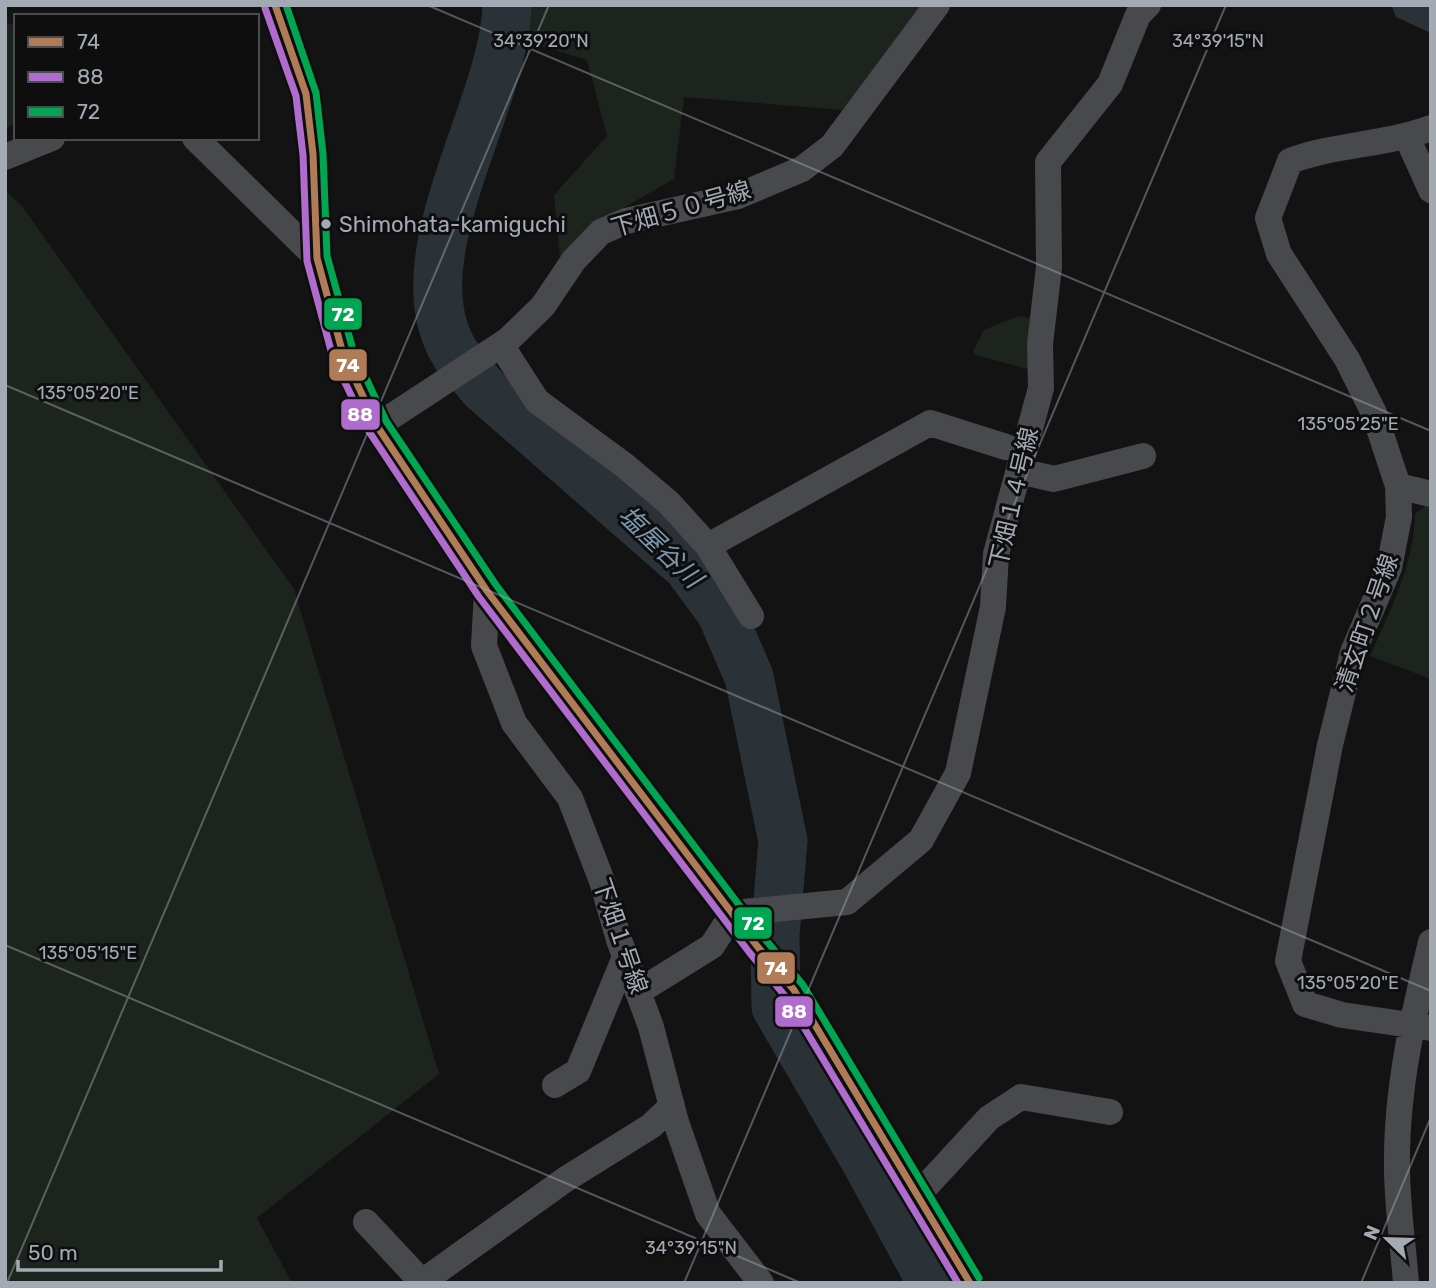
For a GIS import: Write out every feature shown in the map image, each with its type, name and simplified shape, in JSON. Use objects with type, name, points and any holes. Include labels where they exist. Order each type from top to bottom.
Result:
[{"type":"street","points":[[275,5],[306,94],[313,154],[317,258],[343,354],[377,426],[487,591],[746,912],[757,946],[793,990],[918,1195],[960,1279]]},
{"type":"street","name":"下畑５０号線","points":[[377,426],[493,350],[543,306],[574,260],[601,232],[626,221],[737,196],[803,169],[832,146],[937,5]]},
{"type":"street","name":"下畑１４号線","points":[[746,912],[847,902],[922,840],[958,773],[993,607],[996,554],[1041,388],[1040,344],[1049,267],[1048,162],[1110,84],[1138,15],[1148,5]]},
{"type":"street","points":[[1419,132],[1431,190]]},
{"type":"street","name":"清玄町２号線","points":[[1419,132],[1324,149],[1290,161],[1268,218],[1279,254],[1346,359],[1374,413],[1398,486],[1399,517],[1389,568],[1353,652],[1330,745],[1288,961],[1305,1004],[1342,1015],[1421,1026]]},
{"type":"street","points":[[5,157],[47,140]]},
{"type":"street","points":[[197,140],[317,258]]},
{"type":"street","points":[[493,350],[537,401],[669,503],[708,546],[751,616]]},
{"type":"street","points":[[708,546],[930,423],[1006,446]]},
{"type":"street","points":[[1019,471],[1054,479],[1143,456]]},
{"type":"street","points":[[1398,486],[1431,494]]},
{"type":"street","name":"下畑１号線","points":[[487,591],[484,646],[514,723],[570,798],[602,881],[708,1214],[761,1283]]},
{"type":"street","points":[[638,992],[712,946],[746,912]]},
{"type":"street","points":[[1406,1283],[1396,1160],[1400,1099],[1421,1026],[1431,942]]},
{"type":"street","points":[[555,1085],[578,1071],[625,957]]},
{"type":"street","points":[[918,1195],[989,1118],[1021,1097],[1110,1112]]},
{"type":"street","points":[[366,1222],[422,1282],[566,1179],[651,1126],[672,1106]]},
{"type":"shaded area","points":[[519,5],[929,5],[861,94],[842,110],[684,97],[674,179],[600,221],[560,259],[554,195],[607,136],[587,60],[524,41]]},
{"type":"shaded area","points":[[1391,5],[1431,5],[1431,33],[1396,17]]},
{"type":"shaded area","points":[[5,21],[14,26],[14,122],[5,129]]},
{"type":"shaded area","points":[[5,190],[22,206],[294,589],[439,1074],[257,1218],[292,1283],[5,1283]]},
{"type":"shaded area","points":[[1018,316],[1043,320],[1031,370],[975,355],[973,351],[984,330]]},
{"type":"shaded area","points":[[1425,506],[1431,507],[1431,679],[1370,656],[1406,569],[1415,514]]},
{"type":"waterway","name":"塩屋谷川","points":[[507,5],[502,45],[490,90],[445,230],[438,275],[441,317],[456,355],[483,388],[687,566],[721,612],[749,677],[783,841],[775,935],[776,1007],[868,1165],[932,1283]]},
{"type":"transit line","name":"74","points":[[275,5],[306,94],[313,154],[317,258],[343,354],[377,426],[487,591],[757,946],[794,990],[970,1283]]},
{"type":"transit line","name":"72","points":[[286,5],[316,93],[323,154],[327,256],[353,350],[386,421],[496,585],[765,939],[803,985],[979,1278]]},
{"type":"transit line","name":"88","points":[[265,8],[296,96],[303,155],[307,261],[333,358],[368,430],[479,597],[785,996],[958,1283]]},
{"type":"place","name":"Shimohata-kamiguchi","points":[[326,224]]}]
